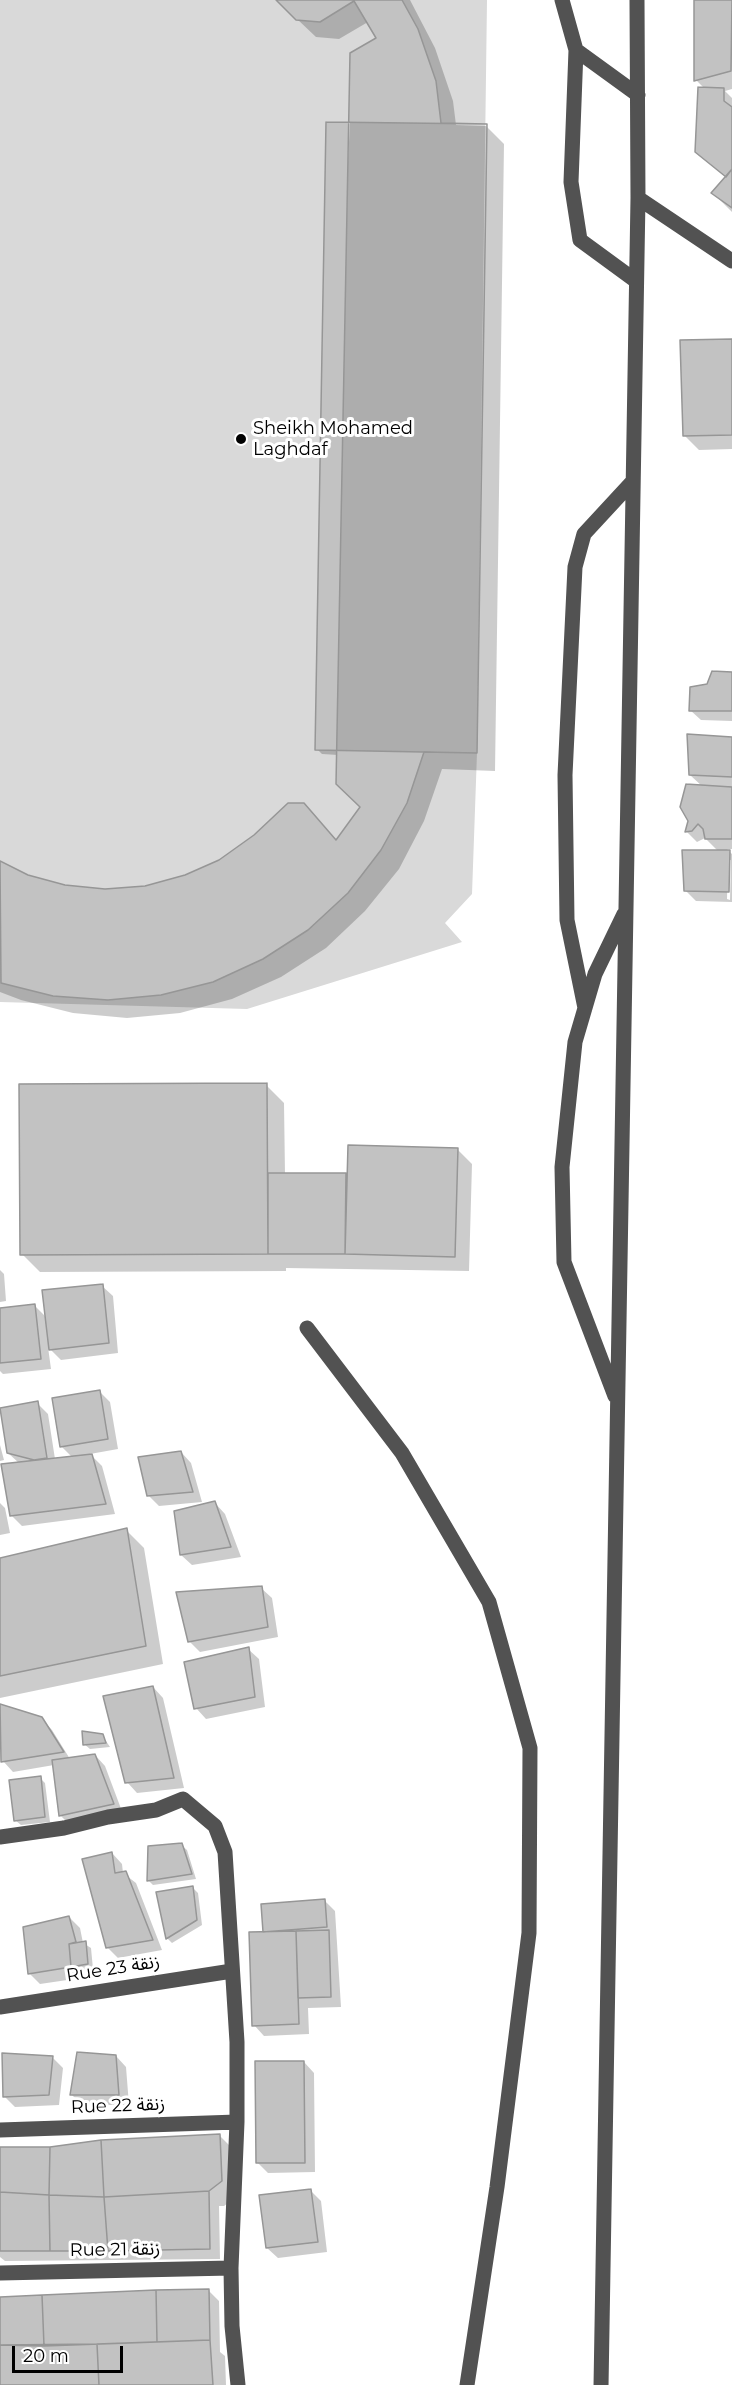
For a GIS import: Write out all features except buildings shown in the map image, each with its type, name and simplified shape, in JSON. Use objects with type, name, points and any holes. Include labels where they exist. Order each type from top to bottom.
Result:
[{"type":"street","points":[[562,0],[576,50],[571,182],[580,240],[636,281]]},
{"type":"street","points":[[601,2385],[638,198],[637,0]]},
{"type":"street","points":[[576,50],[638,95]]},
{"type":"street","points":[[638,198],[732,261]]},
{"type":"street","points":[[585,1008],[567,909],[565,775],[575,567],[584,534],[633,481]]},
{"type":"street","points":[[618,1404],[564,1262],[562,1167],[575,1042],[595,974],[626,910]]},
{"type":"street","points":[[307,1328],[402,1454],[489,1602],[530,1748],[529,1933],[497,2187],[467,2385]]},
{"type":"street","points":[[0,1837],[64,1828],[108,1816],[156,1810],[183,1799],[215,1826],[225,1852],[237,2042],[237,2122],[231,2268],[232,2326],[238,2385]]},
{"type":"street","name":"Rue 23 زنقة","points":[[0,2007],[232,1971]]},
{"type":"street","name":"Rue 22 زنقة","points":[[0,2130],[237,2122]]},
{"type":"street","name":"Rue 21 زنقة","points":[[0,2273],[231,2268]]},
{"type":"shaded area","name":"Sheikh Mohamed Laghdaf","points":[[0,0],[487,0],[477,753],[472,894],[445,923],[462,942],[247,1009],[0,1002]]},
{"type":"place","name":"Sheikh Mohamed Laghdaf","points":[[241,439]]}]
